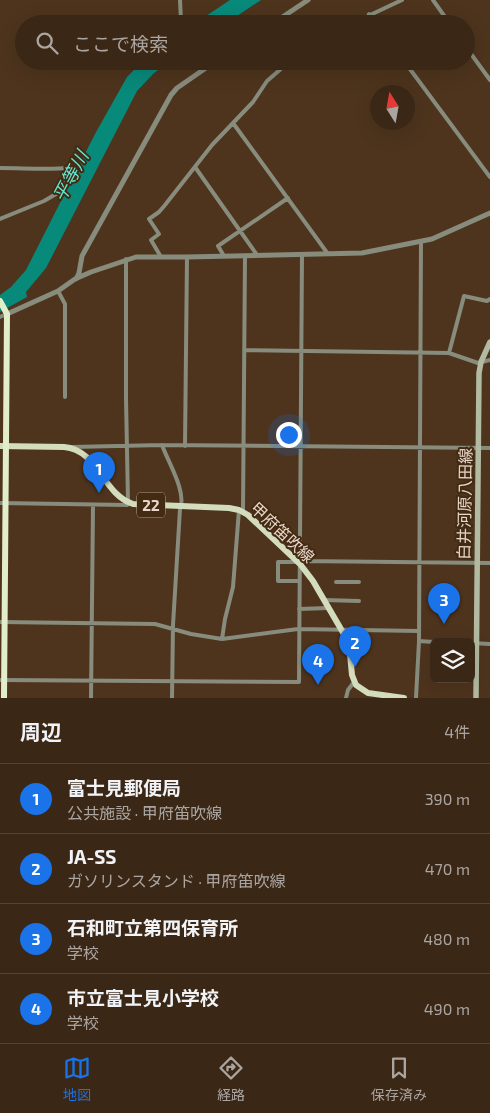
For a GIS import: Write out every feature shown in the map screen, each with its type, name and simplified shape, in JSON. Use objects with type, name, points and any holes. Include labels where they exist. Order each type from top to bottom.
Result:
[{"type":"highway","points":[[0,301],[7,313],[3,446],[2,680],[4,698]]},
{"type":"main road","name":"白井河原八田線","points":[[474,638],[479,380],[481,362],[490,342]]},
{"type":"main road","points":[[3,446],[72,447]]},
{"type":"main road","name":"22","points":[[72,447],[87,455],[113,490],[128,502]]},
{"type":"main road","name":"甲府笛吹線","points":[[128,502],[133,504],[241,511],[299,562],[313,581],[347,643],[354,682]]},
{"type":"main road","name":"白井河原八田線","points":[[475,670],[476,698]]},
{"type":"main road","points":[[354,682],[368,693],[404,698]]},
{"type":"street","points":[[180,0],[181,15]]},
{"type":"street","points":[[286,15],[308,0]]},
{"type":"street","points":[[369,14],[402,0]]},
{"type":"street","points":[[433,0],[444,15]]},
{"type":"street","points":[[475,59],[490,80]]},
{"type":"street","points":[[75,279],[79,273],[82,256],[171,95],[177,88],[203,70]]},
{"type":"street","points":[[161,257],[151,240],[159,234],[149,219],[159,212],[212,145],[253,102],[267,81],[280,70]]},
{"type":"street","points":[[410,70],[479,165],[490,177]]},
{"type":"street","points":[[233,123],[328,254]]},
{"type":"street","points":[[195,167],[256,255]]},
{"type":"street","points":[[0,168],[37,168],[43,170],[69,168],[56,194],[44,201],[0,219]]},
{"type":"street","points":[[224,256],[218,246],[288,198]]},
{"type":"street","points":[[0,317],[58,291],[75,279],[126,259],[136,257],[362,252],[440,237],[490,213]]},
{"type":"street","points":[[416,698],[419,641],[421,242]]},
{"type":"street","points":[[2,680],[299,682],[302,254]]},
{"type":"street","points":[[222,639],[233,587],[241,511],[245,256]]},
{"type":"street","points":[[185,446],[187,257]]},
{"type":"street","points":[[3,502],[92,506],[127,505],[126,259]]},
{"type":"street","points":[[58,291],[65,304],[64,398]]},
{"type":"street","points":[[449,354],[464,296],[487,301],[490,299]]},
{"type":"street","points":[[244,350],[449,354],[478,363],[490,360]]},
{"type":"street","points":[[162,445],[178,484],[182,501],[180,509],[172,698]]},
{"type":"street","points":[[72,447],[162,445],[490,448]]},
{"type":"street","points":[[91,698],[92,506]]},
{"type":"street","points":[[299,581],[278,581],[278,562],[490,563]]},
{"type":"street","points":[[336,582],[359,582]]},
{"type":"street","points":[[324,600],[359,600]]},
{"type":"street","points":[[299,609],[328,608]]},
{"type":"street","points":[[2,622],[155,624],[191,634],[222,639],[298,629],[419,631]]},
{"type":"street","points":[[419,641],[430,642]]},
{"type":"street","points":[[475,643],[490,644]]},
{"type":"street","points":[[346,698],[348,690],[354,682]]},
{"type":"water","points":[[230,0],[261,0],[238,15],[208,15]]},
{"type":"water","points":[[134,70],[158,70],[137,91],[46,268],[26,292],[27,297],[0,312],[0,295],[11,287],[26,270],[95,134],[127,77]]},
{"type":"place","name":"富士見郵便局","points":[[99,493]]},
{"type":"place","name":"石和町立第四保育所","points":[[444,624]]},
{"type":"place","name":"JA-SS","points":[[355,667]]},
{"type":"place","name":"市立富士見小学校","points":[[318,685]]},
{"type":"water label","name":"平等川","points":[[70,176]]}]
